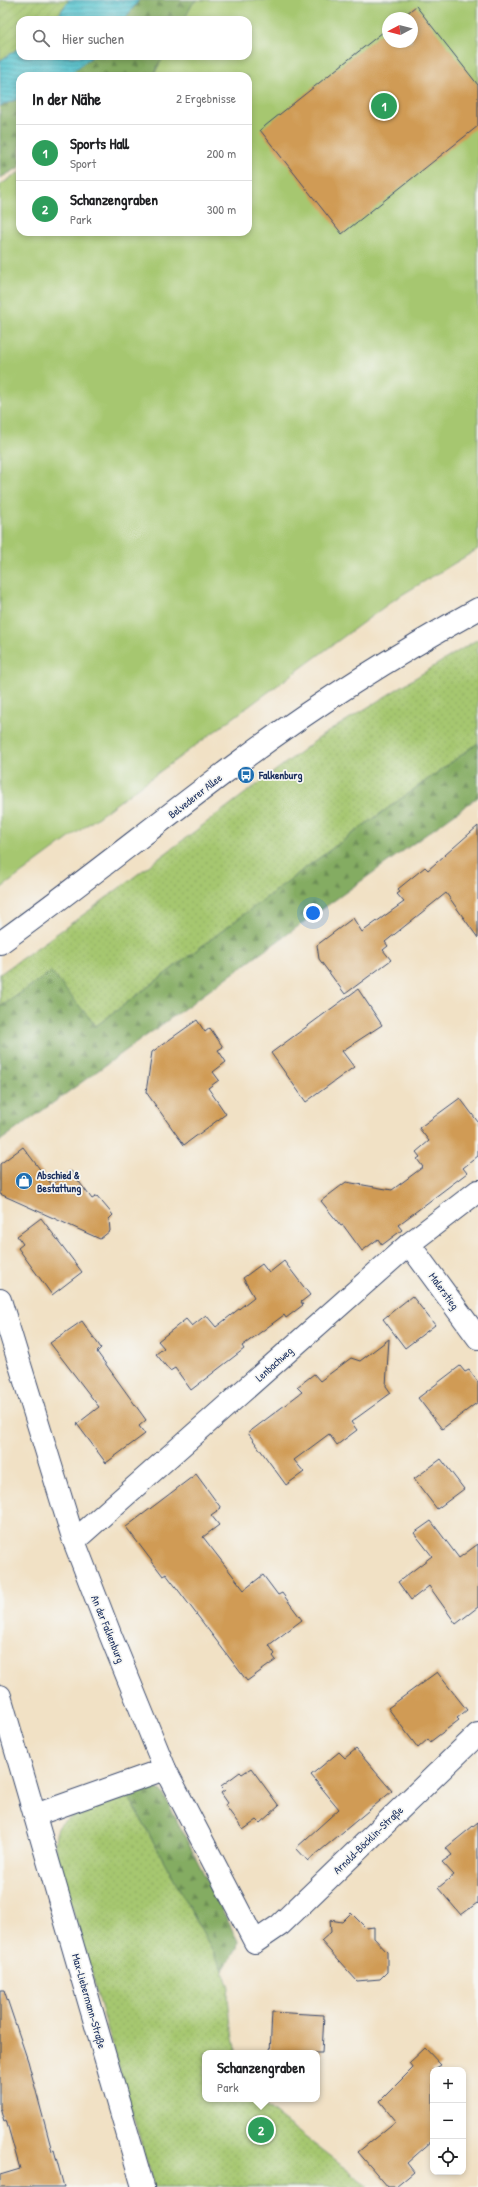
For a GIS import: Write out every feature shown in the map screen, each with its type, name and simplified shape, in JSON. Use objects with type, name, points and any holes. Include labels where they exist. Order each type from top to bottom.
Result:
[{"type":"street","name":"Belvederer Allee","points":[[0,943],[74,890],[239,762],[302,717],[379,665],[478,609]]},
{"type":"street","name":"Lenbachweg","points":[[74,1541],[409,1244],[478,1191]]},
{"type":"street","name":"Malerstieg","points":[[409,1244],[478,1338]]},
{"type":"street","name":"An der Falkenburg","points":[[0,1300],[74,1541],[165,1768],[255,1942]]},
{"type":"street","name":"Max-Liebermann-Straße","points":[[0,1696],[143,2187]]},
{"type":"street","name":"Arnold-Böcklin-Straße","points":[[255,1942],[280,1925],[478,1734]]},
{"type":"street","points":[[35,1814],[165,1768]]},
{"type":"green space","points":[[0,0],[69,0],[58,16],[16,16],[16,50],[0,61]]},
{"type":"green space","points":[[139,0],[198,0],[193,3],[186,16],[127,16]]},
{"type":"green space","points":[[198,0],[478,0],[478,549],[395,599],[0,889],[0,185],[16,175],[16,236],[252,236],[252,72],[155,72],[162,60],[252,60],[252,16],[186,16],[193,3]]},
{"type":"green space","points":[[88,60],[162,60],[155,72],[72,72]]},
{"type":"green space","points":[[16,100],[16,169],[0,178],[0,106]]},
{"type":"green space","points":[[478,639],[478,743],[308,866],[96,1026],[51,973],[0,1007],[0,974],[90,910],[323,735]]},
{"type":"green space","points":[[478,743],[478,797],[0,1141],[0,1007],[51,972],[96,1026],[308,866]]},
{"type":"green space","points":[[155,1788],[162,1791],[238,1941],[237,1948],[223,1970],[129,1797]]},
{"type":"green space","points":[[129,1797],[222,1967],[229,1988],[228,1997],[231,2027],[235,2050],[202,2050],[202,2102],[260,2102],[369,2187],[154,2187],[55,1849],[55,1839],[58,1829],[62,1823],[75,1815]]},
{"type":"water","points":[[69,0],[139,0],[127,16],[58,16]]},
{"type":"water","points":[[16,50],[16,60],[88,60],[72,72],[16,72],[16,100],[0,106],[0,61]]},
{"type":"building","points":[[416,6],[478,85],[478,126],[342,234],[260,130],[382,33],[382,48],[418,48],[418,12],[408,12]]},
{"type":"building","points":[[478,826],[478,938],[446,893],[385,942],[388,946],[383,950],[391,960],[345,994],[319,959],[317,945],[353,918],[362,932],[404,902],[397,894],[400,892],[398,889],[425,867],[428,870]]},
{"type":"building","points":[[358,989],[382,1025],[342,1051],[354,1067],[306,1102],[271,1053]]},
{"type":"building","points":[[197,1020],[205,1032],[210,1028],[223,1047],[218,1050],[226,1062],[213,1072],[219,1080],[208,1088],[226,1114],[184,1145],[146,1092],[152,1052]]},
{"type":"building","points":[[460,1098],[478,1122],[478,1156],[463,1168],[467,1173],[398,1225],[402,1230],[382,1245],[378,1239],[362,1251],[343,1225],[341,1226],[321,1201],[346,1182],[392,1190],[423,1167],[417,1159],[420,1157],[416,1152],[429,1141],[419,1128]]},
{"type":"building","points":[[23,1147],[52,1185],[71,1171],[92,1199],[97,1196],[113,1215],[109,1219],[110,1231],[100,1239],[0,1194],[0,1164]]},
{"type":"building","points":[[41,1218],[82,1272],[52,1295],[18,1248],[23,1244],[17,1236]]},
{"type":"building","points":[[284,1261],[310,1295],[301,1302],[303,1305],[286,1318],[284,1315],[242,1346],[244,1349],[191,1390],[175,1368],[170,1371],[156,1354],[164,1348],[158,1341],[186,1319],[192,1326],[206,1315],[216,1327],[254,1297],[243,1278],[262,1264],[269,1273]]},
{"type":"building","points":[[412,1296],[435,1325],[405,1348],[383,1319]]},
{"type":"building","points":[[82,1321],[101,1348],[97,1352],[146,1420],[139,1426],[145,1434],[106,1463],[77,1424],[99,1407],[50,1343]]},
{"type":"building","points":[[389,1339],[386,1386],[391,1393],[351,1422],[357,1430],[337,1445],[329,1434],[294,1460],[304,1472],[286,1485],[248,1433],[302,1392],[297,1387],[314,1374],[320,1381],[351,1358],[360,1361]]},
{"type":"building","points":[[460,1366],[465,1372],[469,1370],[478,1382],[478,1402],[442,1429],[418,1398]]},
{"type":"building","points":[[441,1459],[464,1489],[437,1509],[414,1479]]},
{"type":"building","points":[[196,1474],[221,1508],[211,1515],[219,1525],[203,1537],[244,1590],[263,1575],[278,1595],[282,1593],[302,1620],[269,1645],[275,1654],[273,1656],[276,1660],[247,1681],[166,1574],[163,1576],[126,1527]]},
{"type":"building","points":[[431,1521],[459,1558],[478,1544],[478,1607],[456,1624],[429,1586],[411,1600],[398,1582],[432,1556],[414,1533]]},
{"type":"building","points":[[437,1672],[467,1710],[457,1718],[459,1720],[430,1742],[428,1739],[418,1748],[388,1708]]},
{"type":"building","points":[[356,1749],[392,1791],[308,1861],[296,1848],[339,1809],[311,1775],[339,1752],[345,1758]]},
{"type":"building","points":[[251,1768],[279,1806],[260,1823],[257,1820],[243,1830],[225,1805],[228,1803],[221,1793],[225,1790],[221,1786],[240,1772],[242,1774]]},
{"type":"building","points":[[478,1822],[478,1904],[477,1903],[461,1915],[438,1888],[454,1875],[442,1862],[452,1855],[446,1848]]},
{"type":"building","points":[[351,1913],[366,1928],[374,1927],[374,1938],[387,1952],[387,1972],[380,1979],[357,1981],[321,1941],[331,1932],[330,1920],[342,1922]]},
{"type":"building","points":[[0,1990],[4,1990],[28,2061],[52,2151],[54,2150],[64,2187],[0,2187],[0,2175],[20,2169],[6,2120],[4,2121],[0,2107]]},
{"type":"building","points":[[272,2012],[324,2015],[322,2053],[320,2053],[320,2050],[270,2050]]},
{"type":"building","points":[[425,2048],[441,2065],[438,2067],[430,2067],[430,2143],[407,2163],[414,2172],[396,2187],[388,2187],[358,2152],[396,2121],[380,2101],[413,2068],[409,2063]]},
{"type":"place","name":"Sports Hall","points":[[384,106]]},
{"type":"place","name":"Falkenburg","points":[[246,775]]},
{"type":"place","name":"Abschied & Bestattung","points":[[24,1181]]},
{"type":"place","name":"Schanzengraben","points":[[261,2130]]}]
